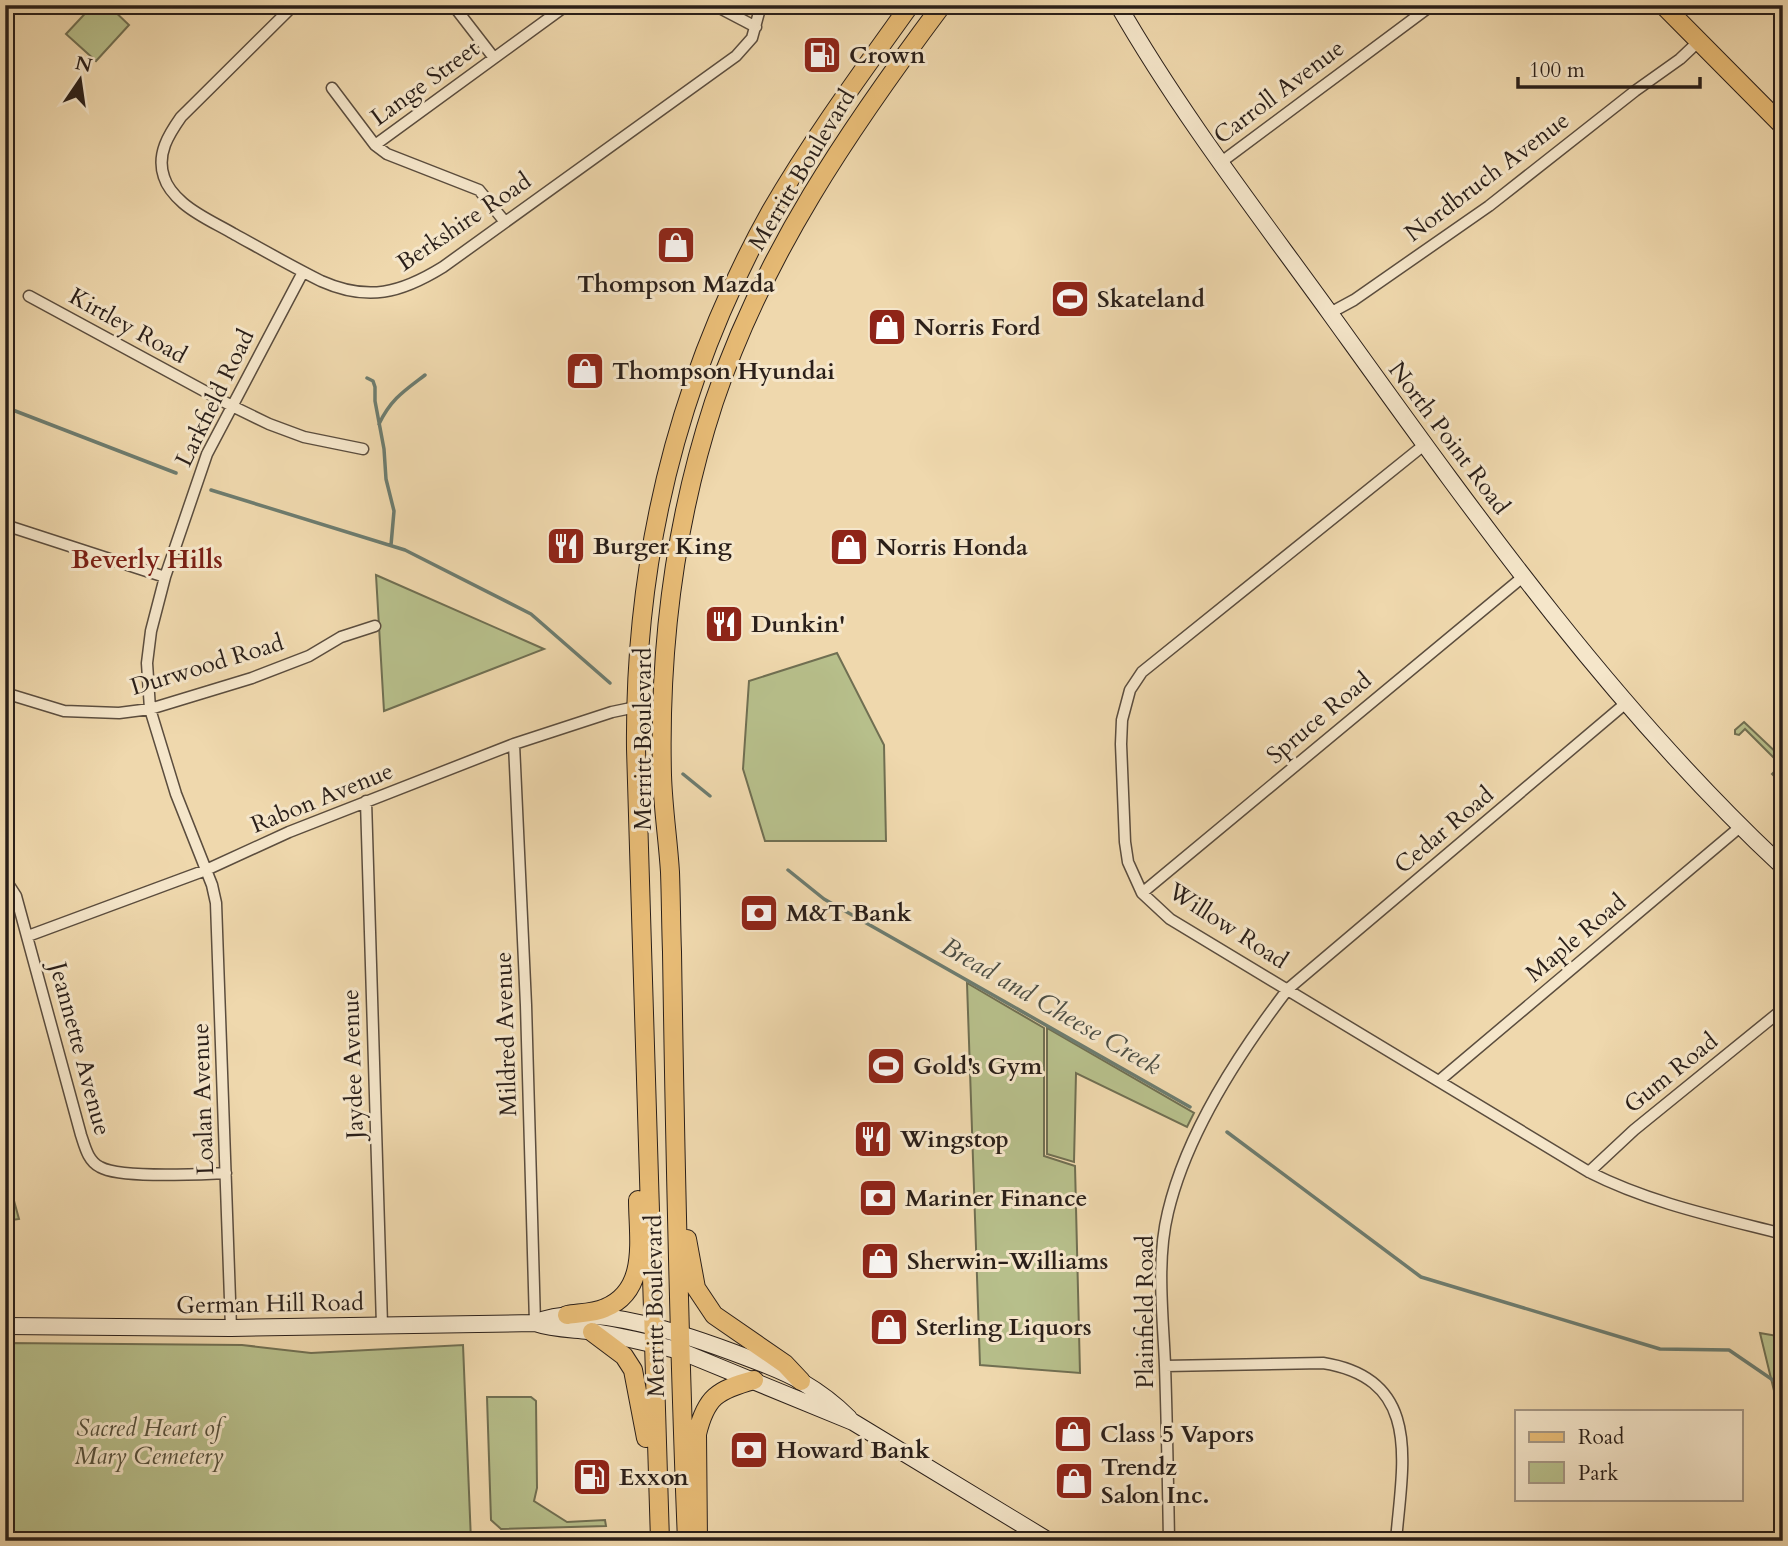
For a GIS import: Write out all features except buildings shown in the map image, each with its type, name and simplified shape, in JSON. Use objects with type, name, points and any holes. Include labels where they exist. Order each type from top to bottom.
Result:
[{"type":"main road","name":"Merritt Boulevard","points":[[660,1541],[636,707],[645,577],[675,442],[723,306],[773,209],[825,127],[910,5]]},
{"type":"main road","name":"Merritt Boulevard","points":[[688,1541],[679,1332],[670,873],[662,777],[665,654],[677,558],[701,446],[726,369],[782,244],[865,109],[887,83],[942,5]]},
{"type":"main road","points":[[1663,5],[1783,126]]},
{"type":"main road","points":[[641,616],[646,644],[648,697],[653,705],[663,708]]},
{"type":"main road","points":[[636,707],[653,718],[655,766],[662,777]]},
{"type":"main road","points":[[567,1315],[604,1309],[628,1292],[635,1279],[639,1262],[637,1161],[649,1154]]},
{"type":"main road","points":[[678,1223],[687,1236],[696,1288],[714,1315],[785,1364],[801,1381]]},
{"type":"main road","points":[[592,1332],[624,1356],[633,1370],[659,1502]]},
{"type":"main road","points":[[698,1541],[697,1434],[700,1421],[715,1395],[721,1390],[754,1380]]},
{"type":"street","name":"Berkshire Road","points":[[294,5],[181,117],[164,146],[162,168],[167,185],[182,202],[203,216],[303,272],[333,286],[366,293],[400,290],[443,267],[736,56],[752,38],[761,5]]},
{"type":"street","points":[[453,5],[494,58]]},
{"type":"street","name":"Lange Street","points":[[375,145],[568,5]]},
{"type":"street","points":[[714,5],[756,27]]},
{"type":"street","name":"North Point Road","points":[[1118,5],[1151,63],[1220,163],[1424,444],[1524,576],[1626,703],[1740,827],[1783,867]]},
{"type":"street","name":"Carroll Avenue","points":[[1220,163],[1432,5]]},
{"type":"street","name":"Nordbruch Avenue","points":[[1330,313],[1354,300],[1489,206],[1635,90],[1680,59],[1698,42]]},
{"type":"street","points":[[332,88],[375,145],[396,159],[479,190],[505,222]]},
{"type":"street","name":"Larkfield Road","points":[[206,870],[176,794],[150,709],[149,649],[165,577],[201,470],[303,272]]},
{"type":"street","name":"Kirtley Road","points":[[29,296],[269,424],[304,437],[363,449]]},
{"type":"street","name":"Willow Road","points":[[1424,444],[1142,672],[1136,680],[1124,705],[1121,744],[1126,852],[1142,893],[1170,919],[1589,1172],[1626,1190],[1782,1233]]},
{"type":"street","points":[[5,525],[165,577]]},
{"type":"street","name":"Spruce Road","points":[[1142,893],[1524,576]]},
{"type":"street","name":"Durwood Road","points":[[5,693],[64,711],[118,713],[150,709],[252,678],[309,656],[341,637],[375,626]]},
{"type":"street","name":"Cedar Road","points":[[1288,989],[1626,703]]},
{"type":"street","name":"Rabon Avenue","points":[[28,936],[206,870],[289,832],[514,744],[612,712],[636,707]]},
{"type":"street","name":"Mildred Avenue","points":[[514,744],[526,1005],[535,1322]]},
{"type":"street","name":"Jaydee Avenue","points":[[366,802],[382,1325]]},
{"type":"street","name":"Maple Road","points":[[1440,1080],[1740,827]]},
{"type":"street","name":"Loalan Avenue","points":[[206,870],[219,923],[231,1328]]},
{"type":"street","name":"Jeannette Avenue","points":[[5,879],[16,895],[81,1135],[91,1160],[100,1168],[114,1172],[168,1175],[226,1173]]},
{"type":"street","name":"Plainfield Road","points":[[1169,1541],[1162,1267],[1164,1230],[1185,1161],[1209,1111],[1259,1027],[1288,989]]},
{"type":"street","name":"Gum Road","points":[[1589,1172],[1634,1130],[1783,1009]]},
{"type":"street","name":"German Hill Road","points":[[535,1322],[548,1316],[567,1315],[653,1335],[680,1351],[853,1422],[1049,1541]]},
{"type":"street","name":"German Hill Road","points":[[5,1326],[231,1328],[535,1322],[550,1328],[592,1332],[653,1335],[679,1332],[801,1381],[835,1405],[853,1422]]},
{"type":"street","points":[[1165,1366],[1323,1363],[1356,1371],[1379,1386],[1395,1408],[1401,1430],[1403,1463],[1396,1541]]},
{"type":"green space","points":[[93,5],[108,5],[129,25],[96,61],[66,34]]},
{"type":"green space","points":[[376,575],[544,649],[384,711]]},
{"type":"green space","points":[[837,653],[884,745],[886,841],[765,841],[743,769],[749,681]]},
{"type":"green space","points":[[1744,722],[1783,759],[1783,774],[1777,779],[1772,774],[1781,765],[1745,729],[1739,735],[1735,734],[1735,730]]},
{"type":"green space","points":[[967,983],[1044,1028],[1044,1156],[1075,1166],[1080,1373],[980,1365]]},
{"type":"green space","points":[[1047,1028],[1194,1113],[1187,1127],[1076,1073],[1074,1162],[1047,1154]]},
{"type":"green space","points":[[5,1168],[19,1219],[5,1221]]},
{"type":"green space","points":[[1760,1333],[1783,1337],[1783,1428]]},
{"type":"green space","name":"Sacred Heart of Mary Cemetery","points":[[5,1343],[242,1345],[311,1353],[463,1345],[471,1541],[5,1541]]},
{"type":"green space","points":[[487,1397],[531,1397],[536,1401],[537,1488],[534,1501],[567,1522],[605,1520],[606,1526],[501,1529],[491,1520]]},
{"type":"waterway","points":[[379,424],[393,402],[425,375]]},
{"type":"waterway","points":[[367,378],[373,381],[375,387],[386,479],[394,511],[391,545]]},
{"type":"waterway","name":"Bread and Cheese Creek","points":[[5,407],[176,473]]},
{"type":"waterway","name":"Bread and Cheese Creek","points":[[211,490],[405,550],[531,614],[610,683]]},
{"type":"waterway","name":"Bread and Cheese Creek","points":[[683,774],[710,796]]},
{"type":"waterway","name":"Bread and Cheese Creek","points":[[788,870],[824,899],[1190,1107]]},
{"type":"waterway","name":"Bread and Cheese Creek","points":[[1227,1132],[1421,1277],[1660,1349],[1729,1350],[1783,1387]]},
{"type":"place","name":"Crown","points":[[822,55]]},
{"type":"place","name":"Thompson Mazda","points":[[676,245]]},
{"type":"place","name":"Skateland","points":[[1070,299]]},
{"type":"place","name":"Norris Ford","points":[[887,327]]},
{"type":"place","name":"Thompson Hyundai","points":[[585,371]]},
{"type":"place","name":"Burger King","points":[[566,546]]},
{"type":"place","name":"Norris Honda","points":[[849,547]]},
{"type":"place","name":"Dunkin'","points":[[724,624]]},
{"type":"place","name":"M&T Bank","points":[[759,913]]},
{"type":"place","name":"Gold's Gym","points":[[886,1066]]},
{"type":"place","name":"Wingstop","points":[[873,1139]]},
{"type":"place","name":"Mariner Finance","points":[[878,1198]]},
{"type":"place","name":"Sherwin-Williams","points":[[880,1261]]},
{"type":"place","name":"Sterling Liquors","points":[[889,1327]]},
{"type":"place","name":"Class 5 Vapors","points":[[1073,1434]]},
{"type":"place","name":"Howard Bank","points":[[749,1450]]},
{"type":"place","name":"Exxon","points":[[592,1477]]},
{"type":"place","name":"Trendz Salon Inc.","points":[[1074,1481]]},
{"type":"district","name":"Beverly Hills","points":[[147,559]]}]
